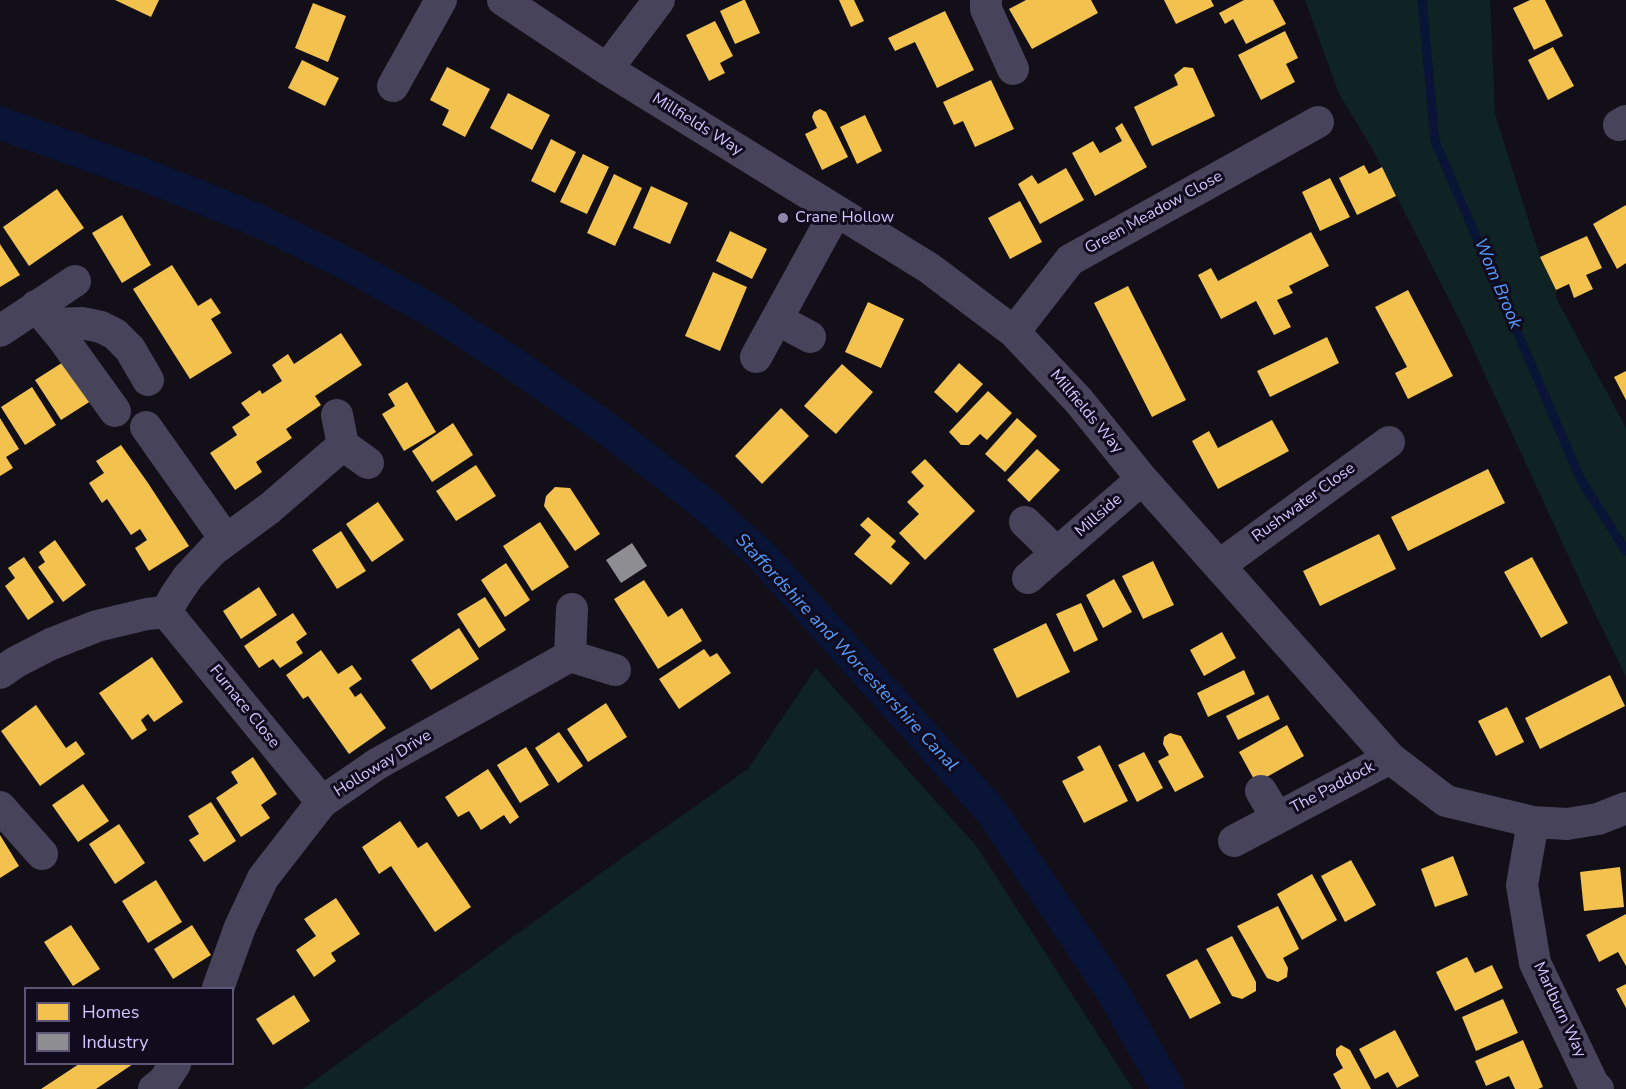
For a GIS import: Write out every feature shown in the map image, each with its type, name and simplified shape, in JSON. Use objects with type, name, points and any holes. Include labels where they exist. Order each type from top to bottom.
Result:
[{"type":"street","points":[[393,86],[441,0]]},
{"type":"street","name":"Millfields Way","points":[[503,0],[607,69],[930,268],[1014,332],[1079,400],[1142,479],[1390,758],[1446,801],[1533,822],[1567,825],[1598,819],[1626,808]]},
{"type":"street","points":[[607,69],[659,0]]},
{"type":"street","points":[[986,0],[986,9],[1013,69]]},
{"type":"street","name":"Green Meadow Close","points":[[1014,332],[1070,260],[1318,122]]},
{"type":"street","points":[[756,357],[836,212]]},
{"type":"street","points":[[50,322],[75,281]]},
{"type":"street","points":[[777,319],[810,337]]},
{"type":"street","points":[[50,322],[115,411]]},
{"type":"street","points":[[0,331],[50,322],[82,323],[101,327],[116,334],[130,349],[148,380]]},
{"type":"street","points":[[146,427],[226,540]]},
{"type":"street","points":[[0,673],[51,644],[97,626],[147,614],[166,612],[189,577],[213,550],[270,508],[340,430],[368,463]]},
{"type":"street","name":"Rushwater Close","points":[[1220,565],[1389,442]]},
{"type":"street","name":"Millside","points":[[1028,578],[1142,479]]},
{"type":"street","points":[[1025,522],[1057,553]]},
{"type":"street","points":[[572,609],[570,656],[615,670]]},
{"type":"street","name":"Furnace Close","points":[[166,612],[322,802]]},
{"type":"street","name":"Holloway Drive","points":[[218,987],[240,927],[263,878],[322,802],[377,764],[570,656]]},
{"type":"street","name":"The Paddock","points":[[1234,841],[1390,758]]},
{"type":"street","name":"The Paddock","points":[[1261,791],[1276,818]]},
{"type":"street","points":[[0,807],[42,854]]},
{"type":"street","name":"Marlburn Way","points":[[1533,822],[1522,885],[1535,963],[1590,1087]]},
{"type":"street","points":[[154,1089],[164,1081],[174,1065]]},
{"type":"green space","points":[[1305,0],[1490,0],[1495,114],[1540,257],[1556,290],[1556,298],[1626,428],[1626,677],[1465,331],[1372,148],[1339,94]]},
{"type":"green space","points":[[816,668],[977,847],[1133,1089],[303,1089],[748,769]]},
{"type":"building: Homes","points":[[115,0],[159,0],[151,17]]},
{"type":"building: Homes","points":[[743,0],[760,33],[735,44],[720,11]]},
{"type":"building: Homes","points":[[839,0],[854,0],[864,21],[851,27]]},
{"type":"building: Homes","points":[[1026,0],[1091,0],[1098,13],[1032,49],[1009,9]]},
{"type":"building: Homes","points":[[1164,0],[1211,0],[1214,6],[1176,24]]},
{"type":"building: Homes","points":[[1244,0],[1273,0],[1286,24],[1246,44],[1233,19],[1225,24],[1219,13]]},
{"type":"building: Homes","points":[[1530,0],[1545,0],[1563,36],[1534,50],[1513,8]]},
{"type":"building: Homes","points":[[313,3],[346,16],[328,62],[295,48]]},
{"type":"building: Homes","points":[[945,11],[974,70],[937,88],[915,42],[895,51],[888,38]]},
{"type":"building: Homes","points":[[715,21],[733,56],[720,63],[725,73],[709,81],[686,35]]},
{"type":"building: Homes","points":[[1285,31],[1298,58],[1286,64],[1295,82],[1261,100],[1238,55]]},
{"type":"building: Homes","points":[[1553,47],[1574,86],[1548,100],[1528,60]]},
{"type":"building: Homes","points":[[302,60],[339,78],[325,106],[288,88]]},
{"type":"building: Homes","points":[[447,67],[490,89],[465,137],[442,125],[449,110],[430,100]]},
{"type":"building: Homes","points":[[1184,67],[1193,68],[1215,116],[1152,146],[1134,107],[1178,85],[1174,75]]},
{"type":"building: Homes","points":[[991,80],[1014,129],[975,147],[963,121],[954,125],[943,102]]},
{"type":"building: Homes","points":[[508,93],[550,115],[532,150],[490,128]]},
{"type":"building: Homes","points":[[820,109],[826,112],[848,157],[822,170],[805,134],[817,128],[812,117],[814,112]]},
{"type":"building: Homes","points":[[865,115],[882,151],[857,164],[840,127]]},
{"type":"building: Homes","points":[[1122,123],[1147,167],[1095,196],[1072,153],[1093,141],[1100,153],[1122,141],[1115,128]]},
{"type":"building: Homes","points":[[551,139],[576,152],[555,193],[531,181]]},
{"type":"building: Homes","points":[[583,154],[609,167],[587,214],[560,202]]},
{"type":"building: Homes","points":[[1364,165],[1369,174],[1382,167],[1396,196],[1357,215],[1339,178]]},
{"type":"building: Homes","points":[[1066,168],[1084,200],[1040,224],[1018,184],[1032,175],[1038,184]]},
{"type":"building: Homes","points":[[614,174],[642,188],[615,246],[587,233]]},
{"type":"building: Homes","points":[[1330,178],[1350,217],[1320,231],[1302,192]]},
{"type":"building: Homes","points":[[651,186],[688,203],[670,244],[633,228]]},
{"type":"building: Homes","points":[[57,189],[84,228],[29,266],[3,227]]},
{"type":"building: Homes","points":[[1020,201],[1042,242],[1010,259],[988,218]]},
{"type":"building: Homes","points":[[1626,205],[1626,263],[1617,269],[1593,224]]},
{"type":"building: Homes","points":[[122,215],[151,265],[122,283],[92,233]]},
{"type":"building: Homes","points":[[730,231],[767,249],[752,279],[716,261]]},
{"type":"building: Homes","points":[[1311,232],[1329,266],[1289,286],[1293,293],[1277,300],[1291,327],[1274,335],[1256,301],[1221,319],[1198,275],[1211,268],[1218,281]]},
{"type":"building: Homes","points":[[1587,236],[1602,268],[1586,275],[1593,289],[1574,298],[1569,284],[1556,290],[1540,257]]},
{"type":"building: Homes","points":[[0,244],[20,275],[0,287]]},
{"type":"building: Homes","points":[[172,265],[198,306],[211,298],[221,313],[211,319],[232,353],[190,379],[133,289]]},
{"type":"building: Homes","points":[[713,272],[747,287],[720,351],[685,336]]},
{"type":"building: Homes","points":[[1128,286],[1186,400],[1152,417],[1094,303]]},
{"type":"building: Homes","points":[[1408,290],[1453,376],[1408,399],[1395,373],[1407,367],[1375,307]]},
{"type":"building: Homes","points":[[868,302],[904,319],[881,368],[845,352]]},
{"type":"building: Homes","points":[[341,333],[362,365],[315,396],[321,405],[286,429],[292,438],[256,462],[262,472],[235,490],[210,453],[237,435],[232,427],[250,415],[241,403],[260,390],[262,394],[282,381],[272,365],[288,354],[294,364]]},
{"type":"building: Homes","points":[[1327,337],[1339,363],[1270,397],[1257,371]]},
{"type":"building: Homes","points":[[68,359],[94,399],[61,420],[35,380]]},
{"type":"building: Homes","points":[[959,363],[983,384],[957,413],[934,392]]},
{"type":"building: Homes","points":[[842,364],[873,392],[836,434],[804,406]]},
{"type":"building: Homes","points":[[1626,371],[1626,400],[1614,377]]},
{"type":"building: Homes","points":[[407,382],[436,432],[404,451],[382,414],[395,406],[388,394]]},
{"type":"building: Homes","points":[[32,387],[56,425],[25,445],[1,407]]},
{"type":"building: Homes","points":[[988,391],[1012,413],[987,440],[980,434],[969,445],[961,445],[949,432]]},
{"type":"building: Homes","points":[[781,408],[809,436],[762,484],[735,456]]},
{"type":"building: Homes","points":[[0,418],[19,449],[6,457],[13,468],[0,476]]},
{"type":"building: Homes","points":[[1017,418],[1037,436],[1005,472],[985,454]]},
{"type":"building: Homes","points":[[1272,420],[1289,451],[1218,489],[1192,441],[1209,431],[1218,448]]},
{"type":"building: Homes","points":[[453,423],[473,455],[432,482],[412,451]]},
{"type":"building: Homes","points":[[121,445],[189,546],[149,571],[135,548],[147,540],[140,529],[131,535],[107,499],[102,503],[89,483],[104,473],[96,461]]},
{"type":"building: Homes","points":[[1037,449],[1060,470],[1029,502],[1007,480]]},
{"type":"building: Homes","points":[[925,459],[975,511],[925,560],[899,533],[919,514],[907,502],[924,486],[911,472]]},
{"type":"building: Homes","points":[[476,465],[496,496],[456,521],[436,491]]},
{"type":"building: Homes","points":[[1488,469],[1505,503],[1408,551],[1391,517]]},
{"type":"building: Homes","points":[[555,487],[570,488],[600,534],[575,551],[544,506],[546,496]]},
{"type":"building: Homes","points":[[378,502],[404,540],[372,562],[346,524]]},
{"type":"building: Homes","points":[[868,517],[896,541],[891,547],[910,563],[891,585],[854,554],[871,535],[860,525]]},
{"type":"building: Homes","points":[[540,522],[569,567],[532,591],[503,546]]},
{"type":"building: Homes","points":[[341,531],[366,571],[337,589],[312,550]]},
{"type":"building: Homes","points":[[1379,534],[1396,569],[1320,606],[1303,571]]},
{"type":"building: Homes","points":[[55,540],[86,585],[63,602],[38,567],[45,562],[39,552]]},
{"type":"building: Homes","points":[[24,557],[54,602],[28,620],[5,586],[15,578],[8,568]]},
{"type":"building: Homes","points":[[1532,557],[1568,623],[1541,638],[1504,572]]},
{"type":"building: Homes","points":[[1153,561],[1174,605],[1143,619],[1122,576]]},
{"type":"building: Homes","points":[[506,563],[530,600],[505,617],[481,580]]},
{"type":"building: Homes","points":[[1114,579],[1132,612],[1103,628],[1086,595]]},
{"type":"building: Homes","points":[[644,580],[668,617],[682,608],[702,641],[658,669],[614,599]]},
{"type":"building: Homes","points":[[259,587],[277,615],[241,639],[223,611]]},
{"type":"building: Homes","points":[[485,597],[506,630],[479,648],[457,614]]},
{"type":"building: Homes","points":[[1081,603],[1098,640],[1074,652],[1056,614]]},
{"type":"building: Homes","points":[[293,613],[307,634],[296,642],[303,653],[280,668],[273,659],[259,668],[244,646]]},
{"type":"building: Homes","points":[[1046,623],[1070,672],[1017,698],[993,649]]},
{"type":"building: Homes","points":[[459,628],[479,659],[431,690],[411,660]]},
{"type":"building: Homes","points":[[1222,632],[1236,658],[1204,676],[1190,650]]},
{"type":"building: Homes","points":[[704,649],[710,657],[717,653],[731,673],[679,709],[659,679]]},
{"type":"building: Homes","points":[[321,650],[338,674],[352,665],[362,679],[349,688],[355,697],[361,693],[386,728],[349,754],[308,696],[303,699],[286,675]]},
{"type":"building: Homes","points":[[152,657],[183,702],[154,722],[148,714],[141,720],[147,730],[132,740],[99,693]]},
{"type":"building: Homes","points":[[1244,670],[1255,694],[1208,717],[1197,693]]},
{"type":"building: Homes","points":[[1610,675],[1625,706],[1540,749],[1525,718]]},
{"type":"building: Homes","points":[[1268,695],[1280,719],[1238,740],[1226,716]]},
{"type":"building: Homes","points":[[606,703],[627,737],[588,762],[567,729]]},
{"type":"building: Homes","points":[[36,705],[66,748],[76,741],[85,754],[40,786],[1,731]]},
{"type":"building: Homes","points":[[1507,707],[1524,742],[1496,756],[1478,721]]},
{"type":"building: Homes","points":[[1287,725],[1304,756],[1256,783],[1239,752]]},
{"type":"building: Homes","points":[[559,732],[583,766],[558,783],[535,748]]},
{"type":"building: Homes","points":[[1170,733],[1181,736],[1204,777],[1175,792],[1158,761],[1169,755],[1163,744],[1164,737]]},
{"type":"building: Homes","points":[[1100,745],[1128,801],[1084,823],[1062,781],[1084,770],[1077,757]]},
{"type":"building: Homes","points":[[526,747],[549,785],[520,803],[497,765]]},
{"type":"building: Homes","points":[[1144,752],[1163,788],[1137,802],[1118,765]]},
{"type":"building: Homes","points":[[253,757],[277,794],[261,805],[270,818],[241,837],[216,798],[238,783],[231,772]]},
{"type":"building: Homes","points":[[488,769],[519,817],[510,824],[504,815],[481,830],[469,811],[458,817],[445,797]]},
{"type":"building: Homes","points":[[83,784],[109,821],[78,842],[52,805]]},
{"type":"building: Homes","points":[[211,802],[236,841],[204,862],[189,840],[199,834],[188,816]]},
{"type":"building: Homes","points":[[400,821],[418,848],[427,842],[471,907],[435,932],[391,866],[379,874],[362,847]]},
{"type":"building: Homes","points":[[119,824],[145,863],[115,884],[89,844]]},
{"type":"building: Homes","points":[[0,835],[19,866],[0,878]]},
{"type":"building: Homes","points":[[1453,856],[1468,895],[1435,907],[1421,869]]},
{"type":"building: Homes","points":[[1351,860],[1376,905],[1345,922],[1321,876]]},
{"type":"building: Homes","points":[[1620,867],[1624,907],[1584,911],[1580,872]]},
{"type":"building: Homes","points":[[1312,874],[1337,920],[1302,940],[1277,894]]},
{"type":"building: Homes","points":[[156,880],[182,922],[148,943],[122,901]]},
{"type":"building: Homes","points":[[336,898],[360,934],[331,953],[336,961],[314,977],[296,950],[316,936],[304,919]]},
{"type":"building: Homes","points":[[1278,906],[1299,949],[1283,958],[1288,968],[1287,977],[1278,982],[1267,978],[1237,926]]},
{"type":"building: Homes","points":[[1626,914],[1626,966],[1618,952],[1599,962],[1586,935]]},
{"type":"building: Homes","points":[[71,925],[100,969],[73,986],[44,942]]},
{"type":"building: Homes","points":[[192,925],[211,955],[173,979],[154,949]]},
{"type":"building: Homes","points":[[1232,936],[1256,982],[1256,991],[1242,999],[1232,996],[1206,949]]},
{"type":"building: Homes","points":[[1467,957],[1475,973],[1492,965],[1503,988],[1455,1011],[1436,972]]},
{"type":"building: Homes","points":[[1197,959],[1221,1003],[1190,1019],[1166,975]]},
{"type":"building: Homes","points":[[1626,984],[1626,1008],[1616,989]]},
{"type":"building: Homes","points":[[294,995],[310,1021],[273,1045],[256,1019]]},
{"type":"building: Homes","points":[[1503,999],[1518,1033],[1476,1051],[1462,1017]]},
{"type":"building: Homes","points":[[1395,1030],[1419,1076],[1397,1088],[1388,1072],[1375,1079],[1359,1049]]},
{"type":"building: Homes","points":[[1523,1040],[1543,1087],[1515,1089],[1509,1076],[1486,1086],[1475,1061]]},
{"type":"building: Homes","points":[[1341,1045],[1350,1050],[1371,1089],[1341,1089],[1333,1074],[1343,1068],[1336,1055],[1336,1049]]},
{"type":"building: Homes","points":[[77,1065],[132,1065],[96,1089],[41,1089]]},
{"type":"building: Industry","points":[[632,543],[647,566],[621,583],[606,560]]},
{"type":"waterway","name":"Wom Brook","points":[[1422,0],[1435,141],[1581,480],[1626,551]]},
{"type":"waterway","name":"Staffordshire and Worcestershire Canal","points":[[0,123],[140,173],[257,220],[345,263],[429,309],[514,364],[609,430],[704,504],[761,555],[991,811],[1112,991],[1168,1089]]},
{"type":"place","name":"Crane Hollow","points":[[783,218]]}]
